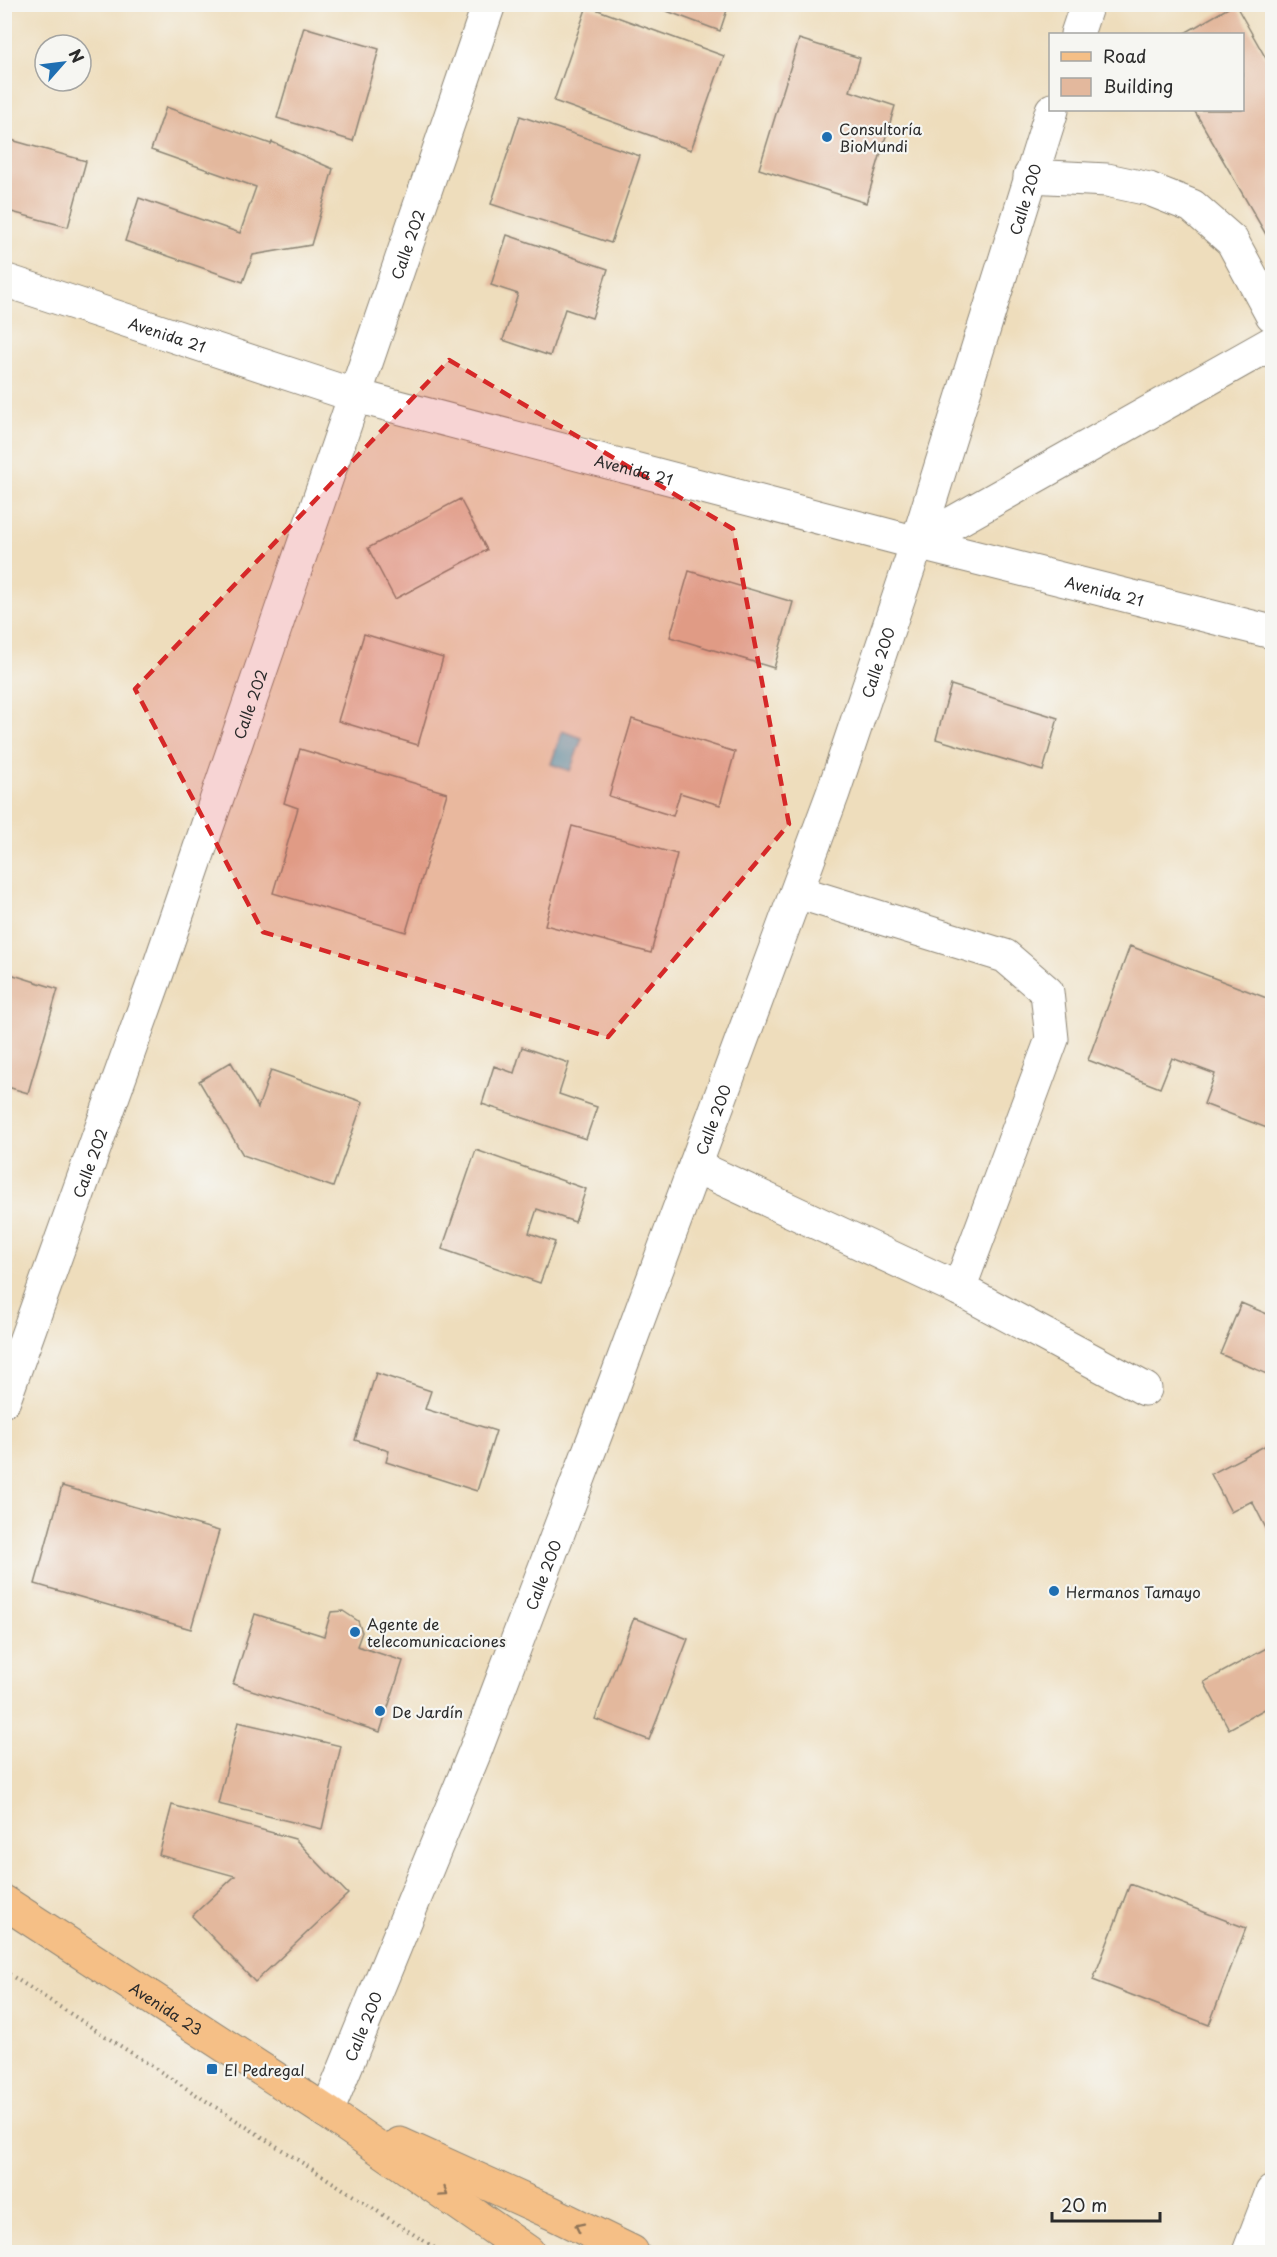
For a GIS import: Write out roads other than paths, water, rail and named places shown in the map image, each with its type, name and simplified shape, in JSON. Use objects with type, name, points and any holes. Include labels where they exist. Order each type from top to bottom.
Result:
[{"type":"main road","name":"Avenida 23","points":[[4,1902],[327,2112],[528,2253]]},
{"type":"main road","name":"Avenida 23","points":[[327,2112],[552,2213],[632,2253]]},
{"type":"street","name":"Calle 202","points":[[4,1400],[160,965],[489,4]]},
{"type":"street","points":[[1077,33],[1087,4]]},
{"type":"street","name":"Calle 200","points":[[327,2112],[476,1749],[833,793],[917,543],[1052,111]]},
{"type":"street","points":[[1030,176],[1107,180],[1149,189],[1192,206],[1232,241],[1272,315]]},
{"type":"street","name":"Avenida 21","points":[[4,280],[356,396],[917,543],[1272,632]]},
{"type":"street","points":[[917,543],[1272,343]]},
{"type":"street","points":[[797,892],[1005,956],[1047,992],[1052,1039],[959,1289]]},
{"type":"street","points":[[695,1167],[959,1289],[1145,1389]]},
{"type":"street","points":[[1249,2253],[1272,2192]]},
{"type":"water","points":[[562,731],[582,738],[570,771],[551,764]]},
{"type":"place","name":"Consultoría BioMundi","points":[[827,137]]},
{"type":"place","name":"Hermanos Tamayo","points":[[1054,1591]]},
{"type":"place","name":"Agente de telecomunicaciones","points":[[355,1632]]},
{"type":"place","name":"De Jardín","points":[[380,1711]]},
{"type":"place","name":"El Pedregal","points":[[212,2069]]}]
